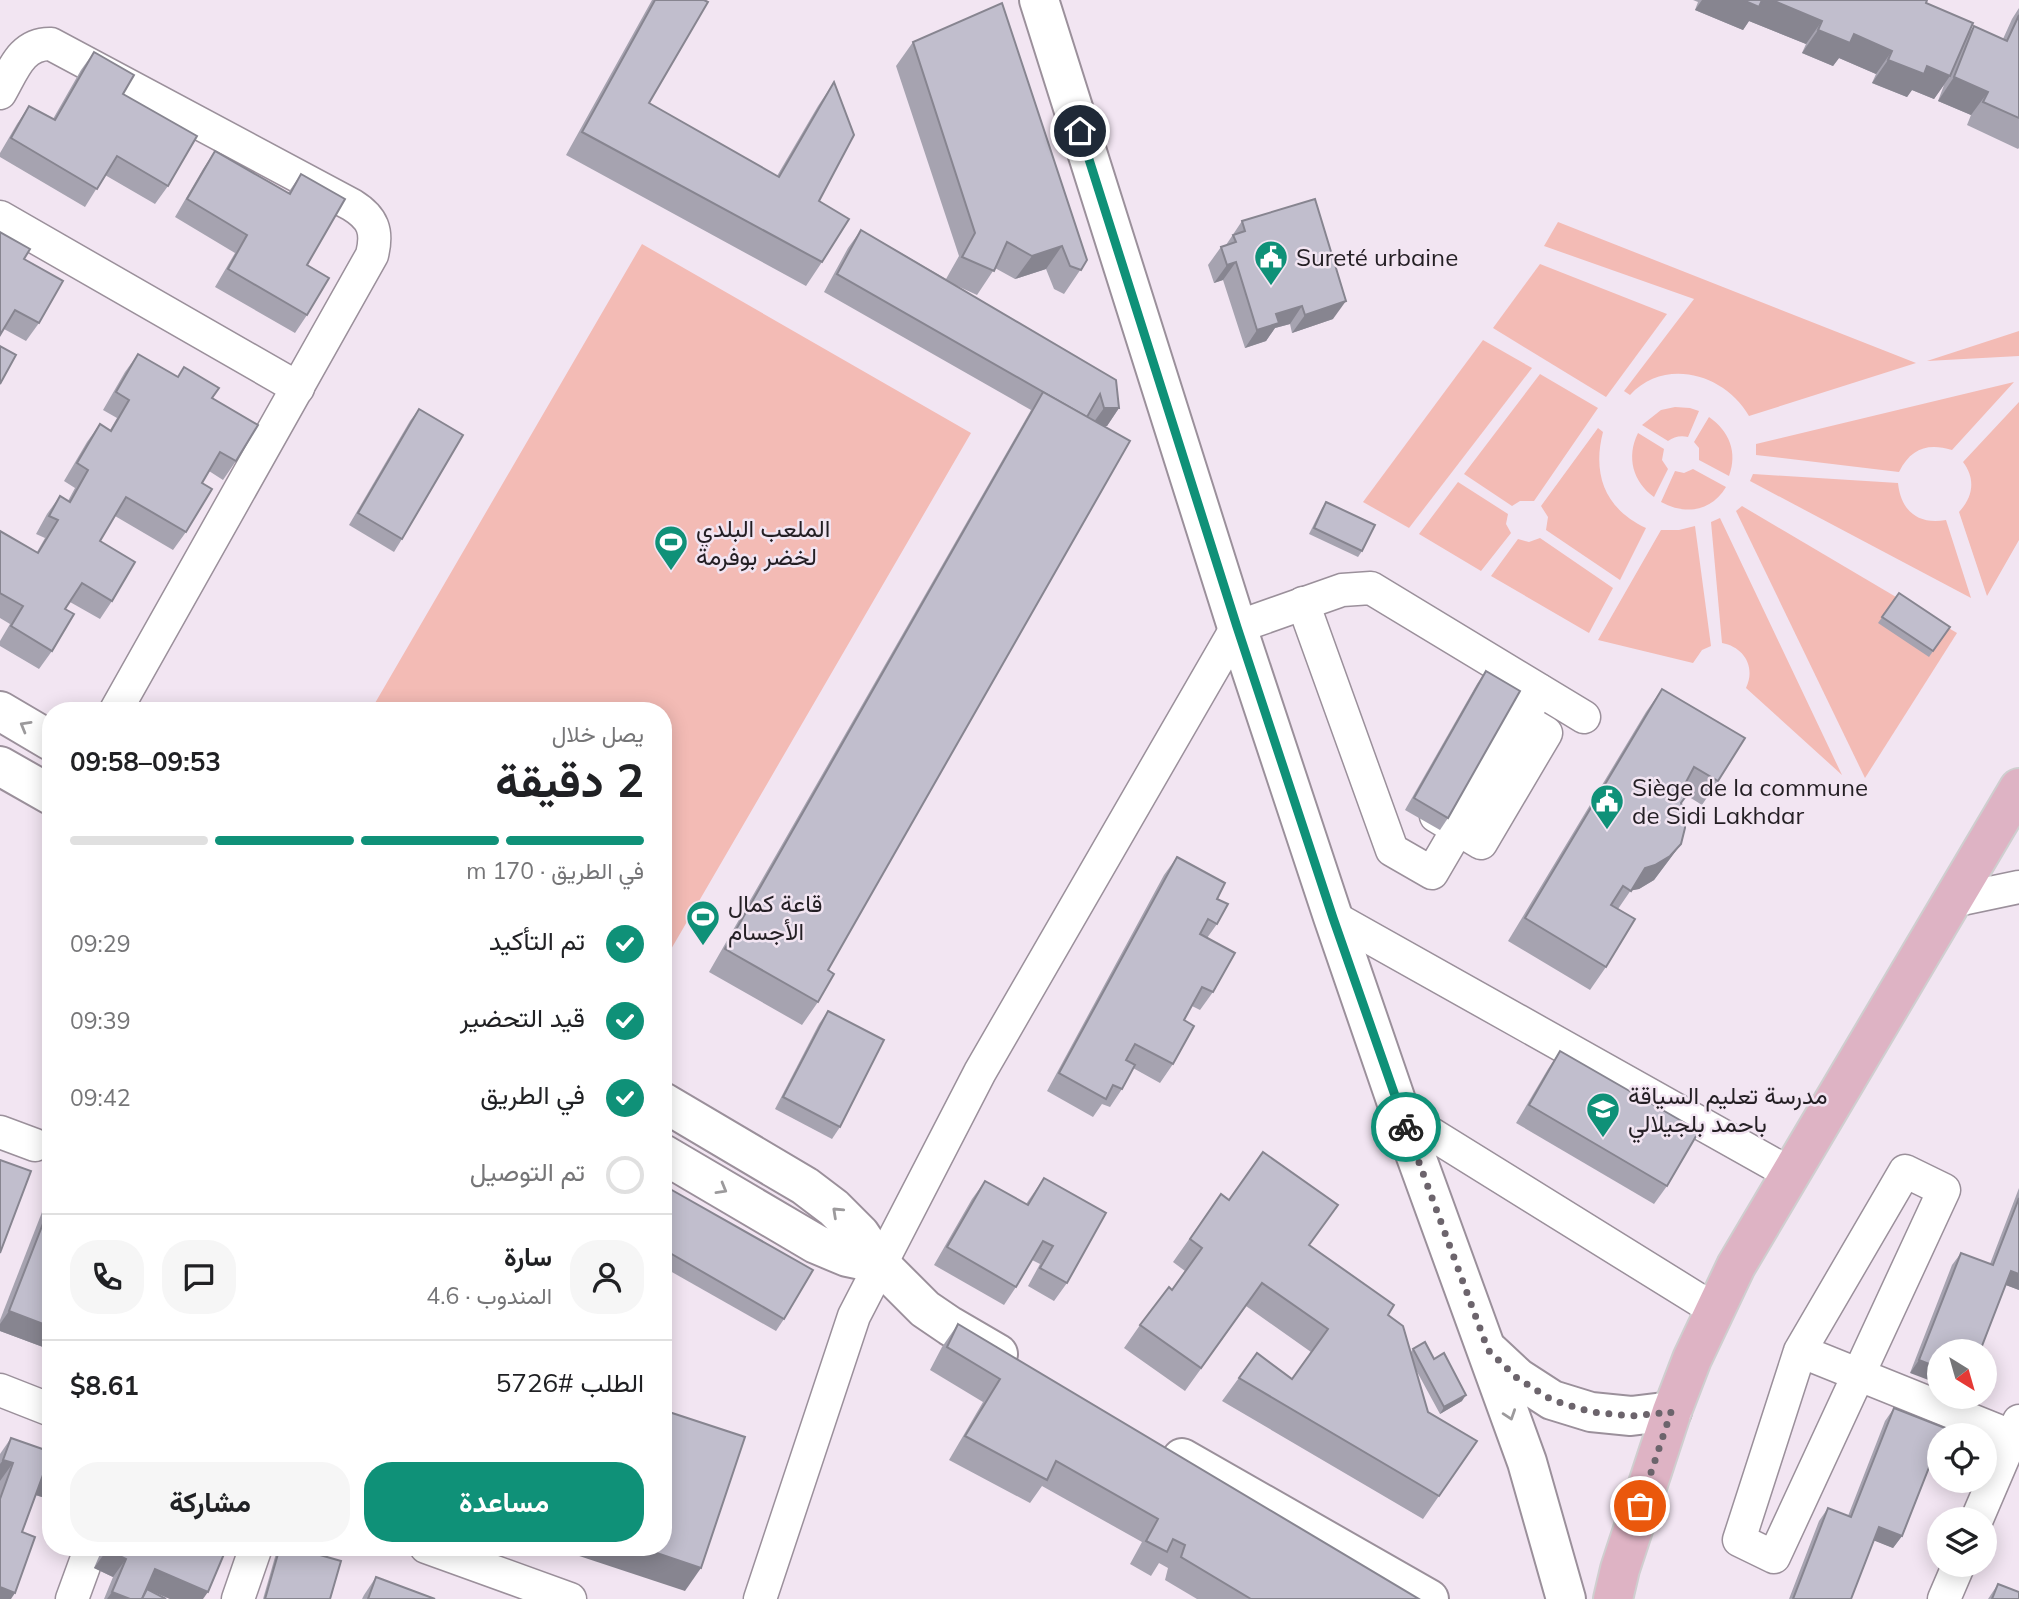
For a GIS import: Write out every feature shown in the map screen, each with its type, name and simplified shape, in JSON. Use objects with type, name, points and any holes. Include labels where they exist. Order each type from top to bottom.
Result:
[{"type":"main road","points":[[1039,0],[1237,627],[1401,1115],[1527,1462],[1566,1599]]},
{"type":"main road","points":[[0,711],[42,736]]},
{"type":"main road","points":[[0,766],[42,790]]},
{"type":"main road","points":[[1613,1599],[1620,1569],[1671,1412],[1714,1310],[1737,1266],[2019,788]]},
{"type":"main road","points":[[672,1107],[805,1186],[834,1208],[860,1234],[880,1264],[901,1288],[925,1309],[1026,1370]]},
{"type":"main road","points":[[672,1159],[816,1244],[847,1257],[880,1264]]},
{"type":"main road","points":[[1488,1350],[1517,1378],[1552,1400],[1591,1412],[1631,1416],[1671,1412]]},
{"type":"main road","points":[[1157,1444],[1429,1599]]},
{"type":"street","points":[[0,93],[30,48],[51,44],[362,211],[374,232],[373,255],[121,702]]},
{"type":"street","points":[[0,217],[298,388]]},
{"type":"street","points":[[760,1599],[848,1332],[880,1264],[980,1072],[1237,627],[1342,590],[1371,588],[1584,718]]},
{"type":"street","points":[[1303,603],[1392,850],[1432,873],[1458,829]]},
{"type":"street","points":[[1522,719],[1539,690]]},
{"type":"street","points":[[1501,706],[1522,719],[1546,733],[1481,843],[1436,816],[1501,706]]},
{"type":"street","points":[[1952,901],[2019,887]]},
{"type":"street","points":[[1333,918],[1791,1174]]},
{"type":"street","points":[[1401,1115],[1714,1310]]},
{"type":"street","points":[[0,1132],[35,1145]]},
{"type":"street","points":[[1905,1171],[1944,1190],[1774,1557],[1740,1540],[1800,1351],[1905,1171]]},
{"type":"street","points":[[1800,1351],[2016,1432],[1982,1507]]},
{"type":"street","points":[[0,1390],[42,1406]]},
{"type":"street","points":[[72,1599],[88,1556]]},
{"type":"street","points":[[238,1599],[252,1556]]},
{"type":"street","points":[[485,1557],[570,1599]]},
{"type":"street","points":[[1944,1599],[1953,1577]]},
{"type":"shaded area","points":[[1558,222],[1916,363],[1749,416],[1725,390],[1694,376],[1660,376],[1644,383],[1630,395],[1624,391],[1694,299],[1544,246]]},
{"type":"shaded area","name":"الملعب البلدي لخضر بوفرمة","points":[[642,244],[971,433],[672,948],[672,702],[376,702]]},
{"type":"shaded area","points":[[1540,264],[1667,314],[1606,397],[1493,328]]},
{"type":"shaded area","points":[[2019,331],[2019,356],[1927,361]]},
{"type":"shaded area","points":[[1483,340],[1532,368],[1409,528],[1363,502]]},
{"type":"shaded area","points":[[1540,374],[1598,408],[1534,501],[1520,501],[1512,506],[1464,474]]},
{"type":"shaded area","points":[[2014,382],[1952,450],[1935,447],[1921,449],[1909,457],[1899,472],[1756,455],[1756,444]]},
{"type":"shaded area","points":[[2019,402],[2019,540],[1987,596],[1959,512],[1971,488],[1970,475],[1963,462]]},
{"type":"shaded area","points":[[1675,407],[1699,411],[1688,437],[1677,437],[1668,441],[1642,425],[1661,410]]},
{"type":"shaded area","points":[[1709,417],[1722,429],[1730,443],[1732,467],[1729,476],[1699,460],[1699,448],[1694,442]]},
{"type":"shaded area","points":[[1598,428],[1603,432],[1599,462],[1605,489],[1620,511],[1646,528],[1620,580],[1546,530],[1548,517],[1541,506]]},
{"type":"shaded area","points":[[1638,433],[1664,449],[1662,460],[1668,469],[1654,497],[1641,484],[1632,460]]},
{"type":"shaded area","points":[[1693,469],[1726,487],[1713,502],[1697,509],[1679,509],[1661,502],[1675,471],[1684,473]]},
{"type":"shaded area","points":[[1753,474],[1898,483],[1903,501],[1913,514],[1927,520],[1946,520],[1971,598],[1750,481]]},
{"type":"shaded area","points":[[1458,482],[1508,514],[1506,524],[1511,533],[1481,571],[1419,534]]},
{"type":"shaded area","points":[[1742,506],[1957,633],[1865,778],[1736,511]]},
{"type":"shaded area","points":[[1720,518],[1842,775],[1746,688],[1750,673],[1746,659],[1730,645],[1722,643],[1711,522]]},
{"type":"shaded area","points":[[1695,526],[1711,646],[1702,650],[1693,663],[1598,640],[1661,530],[1679,530]]},
{"type":"shaded area","points":[[1540,538],[1613,588],[1589,633],[1491,576],[1518,539],[1529,542]]},
{"type":"building","points":[[655,0],[708,2],[649,103],[779,177],[834,82],[854,135],[819,201],[849,219],[822,262],[582,132]]},
{"type":"building","points":[[1743,0],[1762,0],[1759,7]]},
{"type":"building","points":[[1772,0],[1927,0],[1926,3],[1973,23],[1950,76],[1927,66],[1924,74],[1888,60],[1892,51],[1854,34],[1850,43],[1818,30],[1822,21]]},
{"type":"building","points":[[1002,3],[1087,260],[1081,270],[1070,266],[1062,246],[1032,256],[1007,242],[994,271],[962,257],[975,233],[913,42]]},
{"type":"building","points":[[2019,15],[2019,118],[1983,102],[1988,92],[1954,77],[1974,26],[2007,41]]},
{"type":"building","points":[[94,52],[134,75],[123,94],[197,136],[168,186],[117,156],[97,189],[11,138],[29,106],[55,120]]},
{"type":"building","points":[[215,151],[290,194],[301,174],[345,199],[307,265],[329,278],[307,315],[228,269],[247,235],[187,199]]},
{"type":"building","points":[[1315,199],[1346,301],[1305,315],[1302,306],[1276,314],[1279,323],[1257,330],[1236,262],[1227,265],[1221,247],[1236,242],[1233,235],[1245,231],[1242,221]]},
{"type":"building","points":[[861,230],[1116,380],[1119,408],[1104,408],[1100,394],[1087,417],[837,274]]},
{"type":"building","points":[[0,232],[30,249],[24,259],[63,281],[39,323],[15,310],[0,335]]},
{"type":"building","points":[[0,346],[16,355],[0,384]]},
{"type":"building","points":[[138,354],[178,377],[184,367],[219,388],[212,398],[258,425],[236,461],[220,452],[202,483],[212,489],[186,532],[126,497],[100,541],[135,562],[112,601],[82,583],[65,609],[74,614],[52,651],[11,626],[23,606],[0,593],[0,531],[38,553],[58,520],[49,516],[60,496],[70,502],[88,470],[77,463],[100,424],[111,431],[129,400],[116,392]]},
{"type":"building","points":[[1043,392],[1130,441],[828,970],[834,974],[818,1002],[725,949]]},
{"type":"building","points":[[419,409],[463,435],[402,539],[358,513]]},
{"type":"building","points":[[1326,502],[1375,525],[1362,551],[1314,528]]},
{"type":"building","points":[[1899,593],[1950,627],[1933,651],[1882,617]]},
{"type":"building","points":[[1486,671],[1520,691],[1448,818],[1414,798]]},
{"type":"building","points":[[1662,689],[1745,738],[1718,781],[1694,767],[1686,782],[1693,786],[1681,803],[1685,814],[1685,828],[1681,844],[1670,856],[1645,868],[1631,891],[1623,886],[1611,905],[1635,919],[1606,967],[1525,918]]},
{"type":"building","points":[[1177,857],[1225,883],[1217,899],[1228,904],[1217,924],[1208,919],[1200,934],[1235,953],[1213,992],[1202,987],[1184,1020],[1194,1026],[1173,1064],[1135,1044],[1126,1060],[1135,1065],[1122,1089],[1113,1085],[1106,1099],[1059,1073]]},
{"type":"building","points":[[828,1011],[884,1040],[840,1127],[783,1097]]},
{"type":"building","points":[[1560,1051],[1699,1131],[1667,1186],[1529,1105]]},
{"type":"building","points":[[1263,1152],[1338,1205],[1309,1245],[1394,1305],[1388,1315],[1403,1326],[1428,1412],[1477,1441],[1439,1496],[1239,1378],[1257,1353],[1292,1379],[1328,1329],[1262,1283],[1201,1368],[1140,1325],[1169,1287],[1172,1290],[1202,1248],[1190,1239],[1221,1194],[1229,1200]]},
{"type":"building","points":[[0,1160],[31,1171],[0,1253]]},
{"type":"building","points":[[1044,1178],[1106,1213],[1067,1283],[1040,1268],[1053,1246],[1043,1241],[1016,1287],[947,1247],[985,1181],[1028,1205]]},
{"type":"building","points":[[672,1190],[813,1270],[784,1319],[672,1254]]},
{"type":"building","points":[[2019,1198],[2019,1274],[2011,1271],[1985,1339],[1927,1339],[1961,1253],[1993,1265]]},
{"type":"building","points":[[42,1226],[42,1324],[9,1311]]},
{"type":"building","points":[[958,1324],[1419,1599],[1251,1599],[1181,1557],[1185,1545],[1173,1539],[1167,1552],[1146,1541],[1158,1519],[1056,1461],[1047,1480],[965,1436],[1000,1379],[947,1347]]},
{"type":"building","points":[[1927,1340],[1927,1363],[1919,1360]]},
{"type":"building","points":[[1425,1342],[1434,1359],[1444,1353],[1466,1395],[1444,1407],[1413,1349]]},
{"type":"building","points":[[1894,1408],[1932,1423],[1927,1423],[1927,1472],[1902,1536],[1879,1527],[1851,1599],[1793,1599],[1828,1508],[1851,1517]]},
{"type":"building","points":[[672,1413],[745,1437],[701,1568],[666,1556],[672,1556]]},
{"type":"building","points":[[11,1438],[42,1449],[42,1478],[22,1532],[35,1537],[15,1593],[0,1587],[0,1499],[13,1463],[3,1460]]},
{"type":"building","points":[[120,1556],[223,1556],[208,1592],[155,1569],[142,1599],[130,1599],[112,1592],[126,1559]]},
{"type":"building","points":[[277,1556],[324,1556],[341,1561],[330,1599],[265,1599]]},
{"type":"building","points":[[376,1577],[435,1599],[368,1599]]},
{"type":"building","points":[[1998,1584],[2019,1592],[2019,1599],[1992,1599]]},
{"type":"building","points":[[147,1589],[166,1599],[142,1599]]},
{"type":"way so far","points":[[1406,1127],[1488,1350],[1517,1378],[1552,1400],[1591,1412],[1631,1416],[1671,1412],[1640,1506]]},
{"type":"place","name":"Sureté urbaine","points":[[1271,287]]},
{"type":"place","name":"الملعب البلدي لخضر بوفرمة","points":[[671,572]]},
{"type":"place","name":"Siège de la commune de Sidi Lakhdar","points":[[1607,831]]},
{"type":"place","name":"قاعة كمال الأجسام","points":[[703,947]]},
{"type":"place","name":"مدرسة تعليم السياقة باحمد بلجيلالي","points":[[1603,1139]]},
{"type":"route","points":[[1080,131],[1237,627],[1333,918],[1406,1127]]}]
